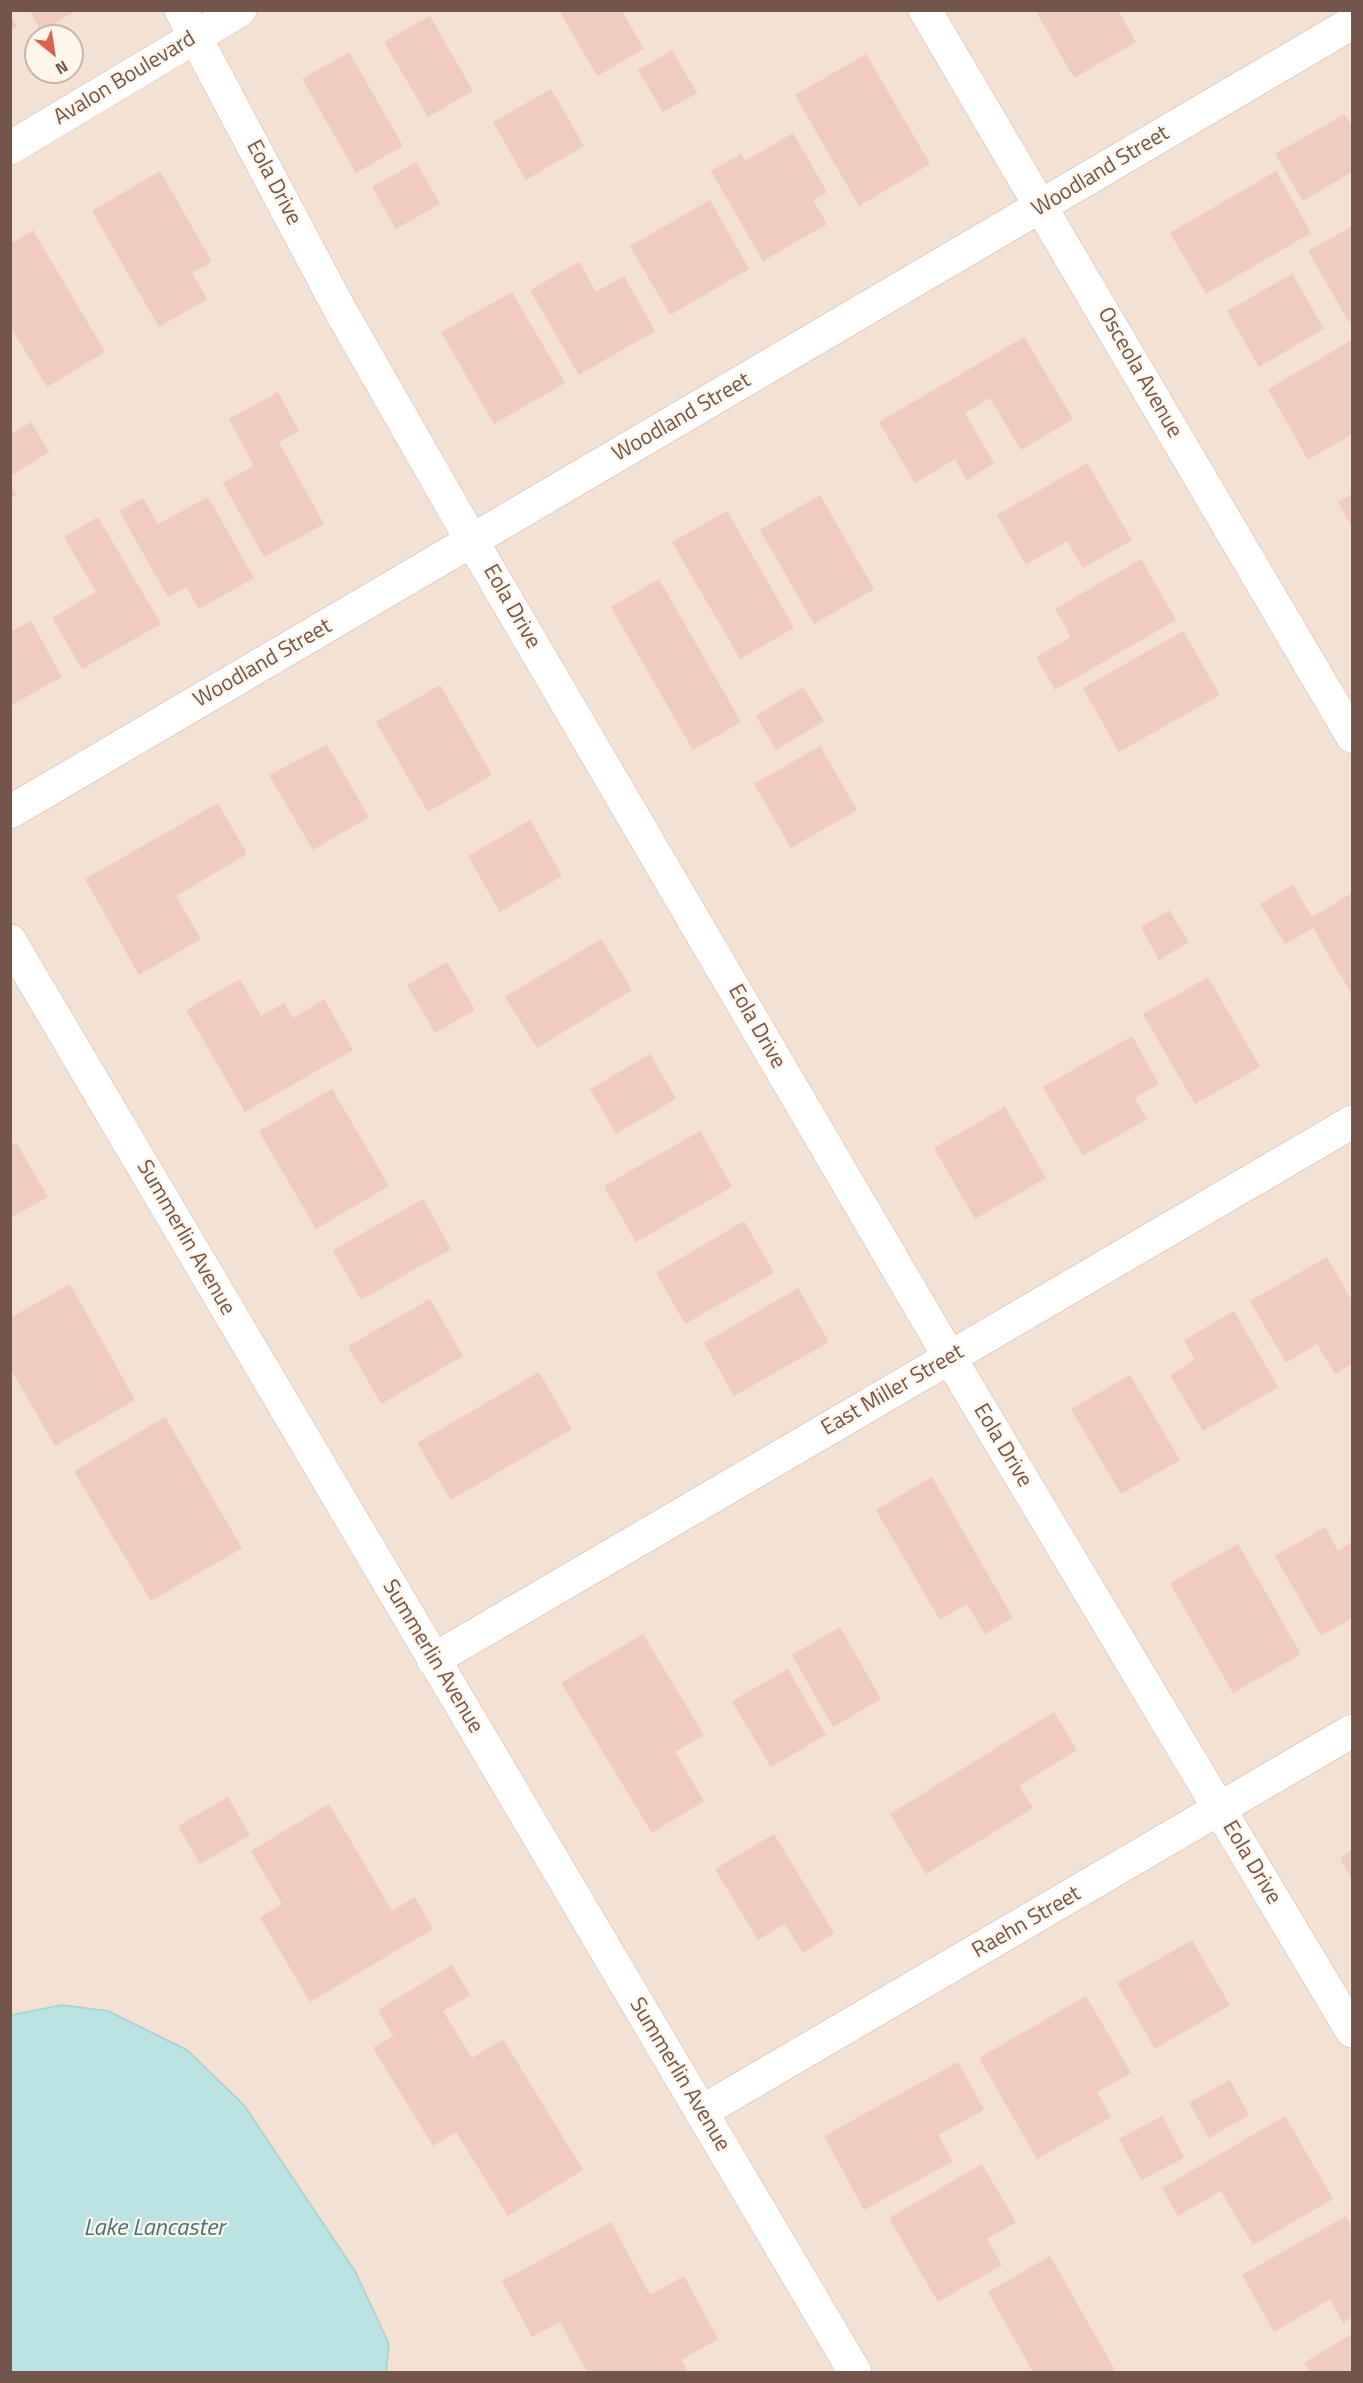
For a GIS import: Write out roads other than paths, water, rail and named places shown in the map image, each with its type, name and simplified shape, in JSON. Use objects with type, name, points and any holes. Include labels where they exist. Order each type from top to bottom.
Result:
[{"type":"street","name":"Avalon Boulevard","points":[[10,148],[189,23],[240,10]]},
{"type":"street","name":"Osceola Avenue","points":[[925,10],[1353,736]]},
{"type":"street","name":"Eola Drive","points":[[189,23],[339,308],[472,541],[950,1358],[1219,1811],[1353,2031]]},
{"type":"street","name":"Woodland Street","points":[[10,812],[1353,23]]},
{"type":"street","name":"Summerlin Avenue","points":[[10,941],[855,2373]]},
{"type":"street","name":"East Miller Street","points":[[433,1660],[1353,1122]]},
{"type":"street","name":"Raehn Street","points":[[701,2112],[1353,1731]]},
{"type":"water","name":"Lake Lancaster","points":[[62,2005],[108,2011],[187,2050],[244,2105],[355,2271],[389,2344],[386,2372],[11,2372],[11,2015]]}]
